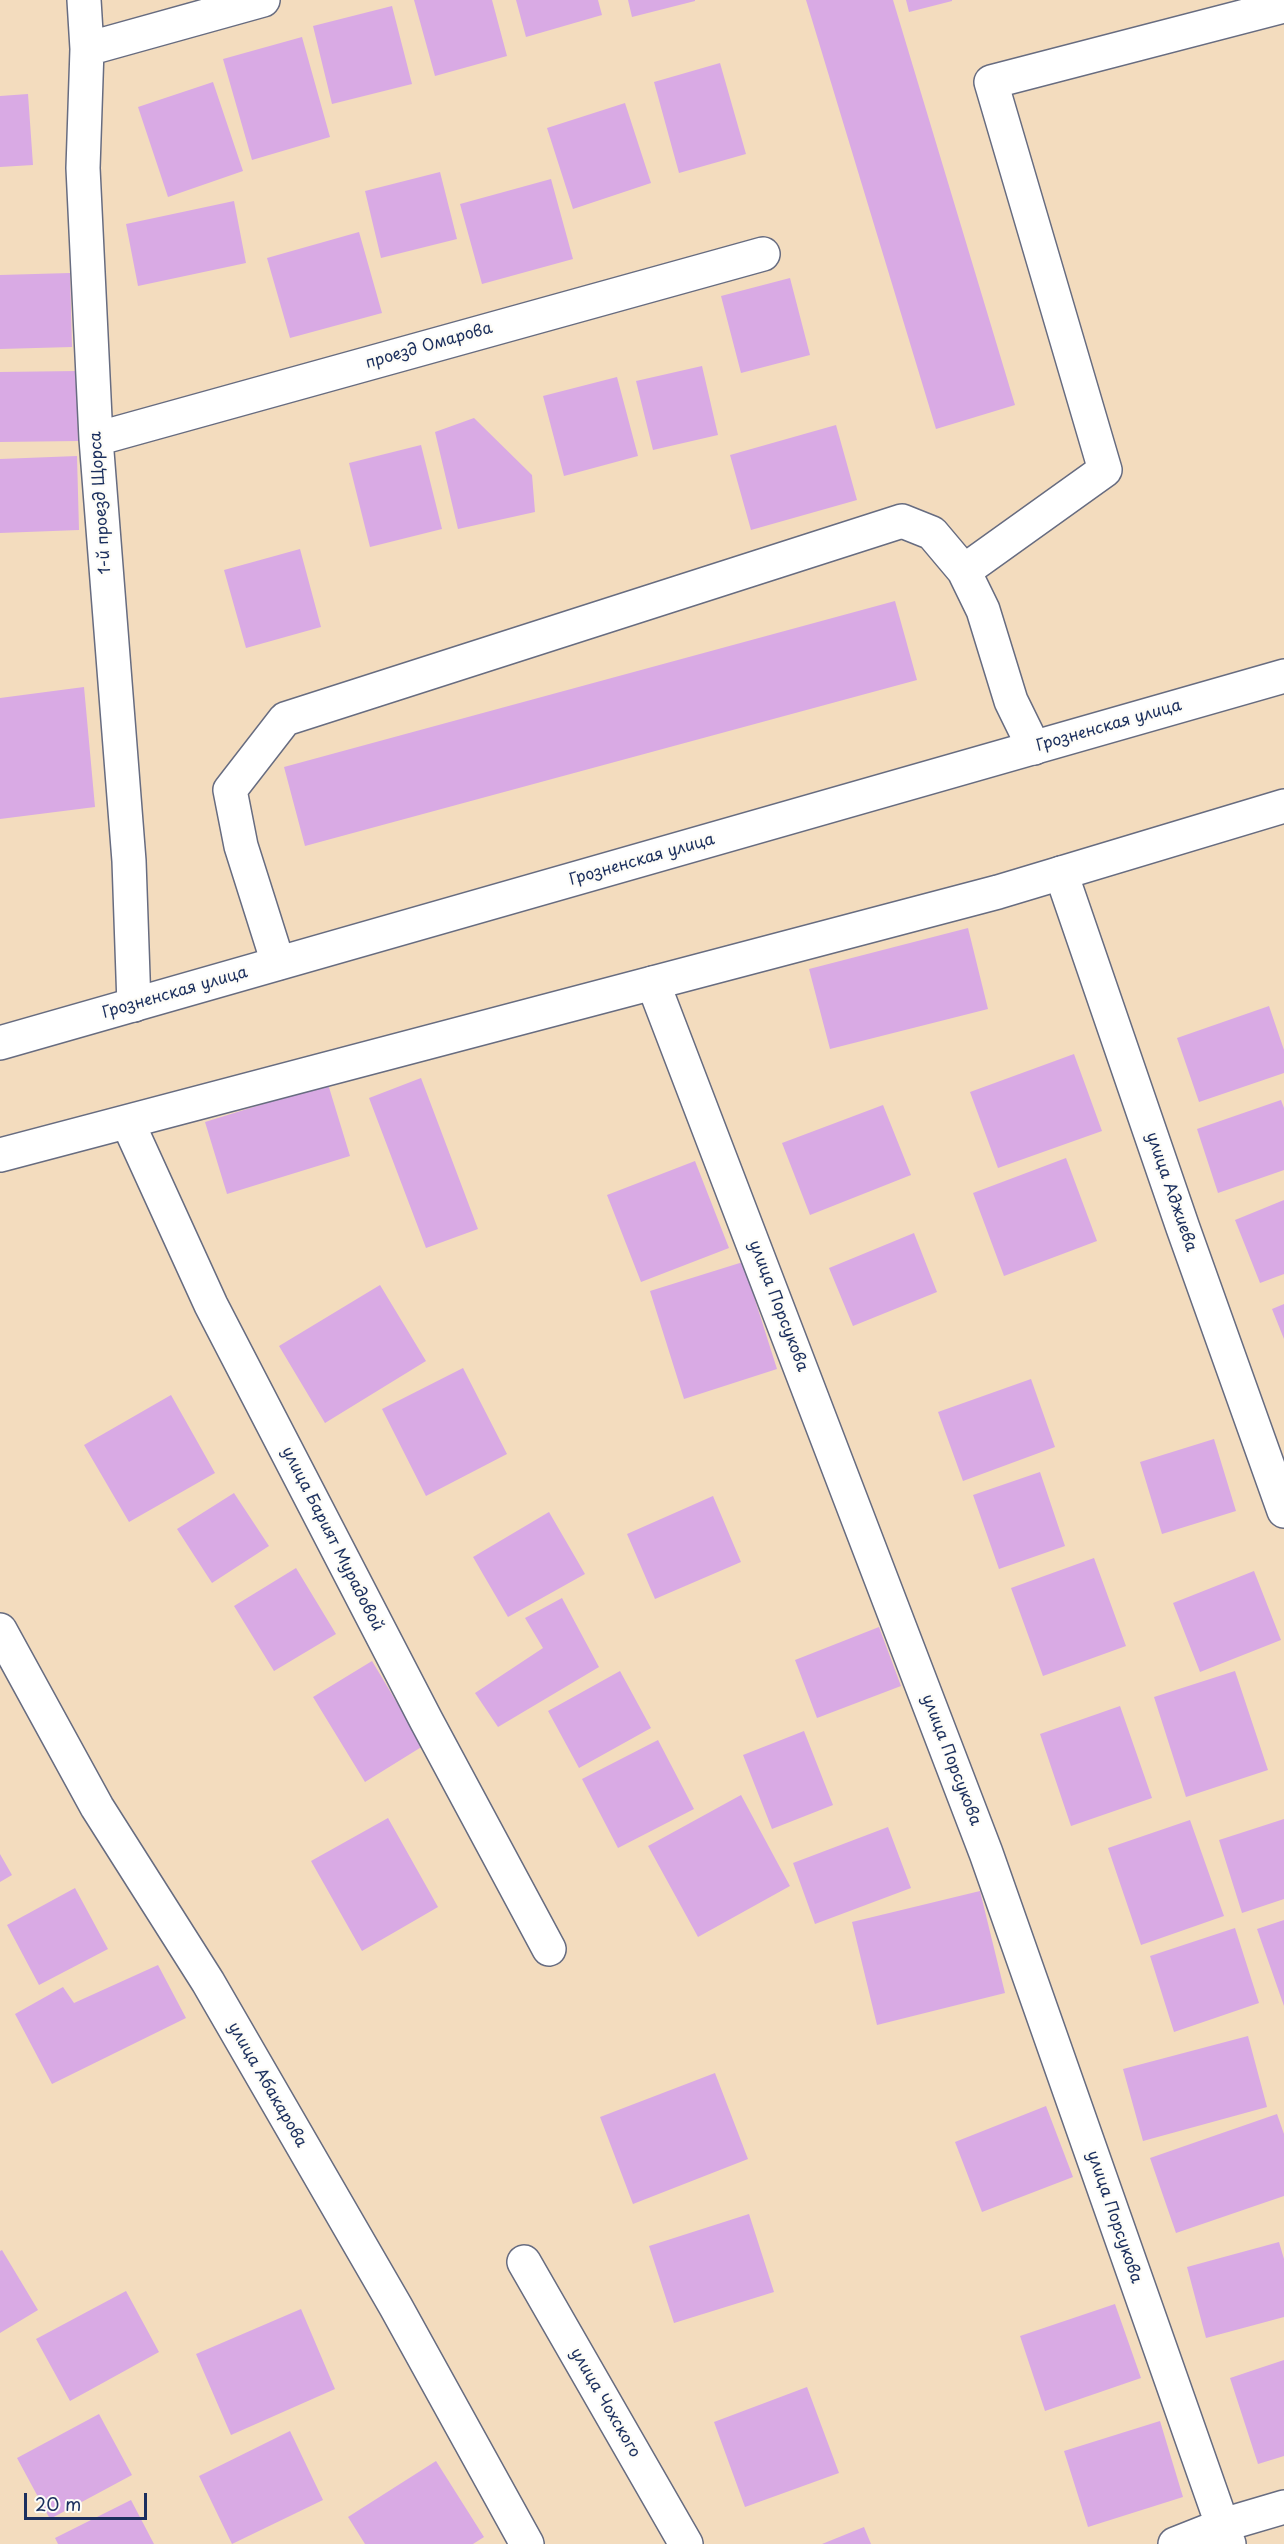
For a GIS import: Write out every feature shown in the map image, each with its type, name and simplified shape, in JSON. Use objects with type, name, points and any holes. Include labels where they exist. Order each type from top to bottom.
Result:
[{"type":"street","name":"1-й проезд Щорса","points":[[84,0],[87,49],[83,168],[96,439],[129,861],[134,1005]]},
{"type":"street","points":[[87,49],[263,0]]},
{"type":"street","points":[[964,571],[1105,470],[991,82],[1284,6]]},
{"type":"street","name":"проезд Омарова","points":[[96,439],[763,254]]},
{"type":"street","points":[[278,963],[241,846],[230,790],[285,719],[902,521],[932,533],[964,571],[983,610],[1011,701],[1034,748]]},
{"type":"street","name":"Грозненская улица","points":[[0,1043],[1284,676]]},
{"type":"street","points":[[0,1155],[128,1123],[1061,873],[1284,806]]},
{"type":"street","name":"улица Аджиева","points":[[1061,873],[1183,1228],[1284,1511]]},
{"type":"street","name":"улица Порсукова","points":[[653,983],[986,1853],[1226,2535]]},
{"type":"street","name":"улица Барият Мурадовой","points":[[128,1123],[211,1305],[426,1720],[549,1949]]},
{"type":"street","name":"улица Абакарова","points":[[0,1630],[97,1808],[208,1982],[390,2296],[527,2544]]},
{"type":"street","name":"улица Чохского","points":[[524,2262],[686,2544]]},
{"type":"street","points":[[1175,2544],[1226,2535],[1284,2507]]},
{"type":"building","points":[[414,0],[492,0],[507,56],[435,76]]},
{"type":"building","points":[[516,0],[598,0],[602,15],[526,37]]},
{"type":"building","points":[[628,0],[695,0],[695,1],[632,17]]},
{"type":"building","points":[[806,0],[893,0],[1015,405],[936,429]]},
{"type":"building","points":[[906,0],[952,0],[952,1],[909,12]]},
{"type":"building","points":[[392,6],[412,84],[332,104],[313,26]]},
{"type":"building","points":[[302,37],[330,137],[252,160],[223,59]]},
{"type":"building","points":[[720,63],[746,154],[679,173],[654,82]]},
{"type":"building","points":[[213,82],[243,171],[168,197],[138,107]]},
{"type":"building","points":[[28,94],[33,165],[0,167],[0,96]]},
{"type":"building","points":[[625,103],[651,183],[573,209],[547,128]]},
{"type":"building","points":[[440,172],[457,239],[381,258],[365,191]]},
{"type":"building","points":[[551,179],[573,259],[482,284],[460,204]]},
{"type":"building","points":[[234,201],[246,263],[138,286],[126,224]]},
{"type":"building","points":[[359,232],[382,313],[290,338],[267,258]]},
{"type":"building","points":[[70,273],[72,347],[0,349],[0,275]]},
{"type":"building","points":[[790,278],[810,355],[741,373],[721,296]]},
{"type":"building","points":[[702,366],[718,435],[653,450],[636,381]]},
{"type":"building","points":[[77,371],[78,441],[0,442],[0,372]]},
{"type":"building","points":[[617,377],[638,456],[564,476],[543,396]]},
{"type":"building","points":[[474,418],[532,475],[535,512],[458,529],[435,432]]},
{"type":"building","points":[[836,425],[857,500],[751,530],[730,455]]},
{"type":"building","points":[[421,445],[442,529],[370,547],[349,463]]},
{"type":"building","points":[[77,456],[79,530],[0,533],[0,459]]},
{"type":"building","points":[[300,549],[321,627],[246,648],[224,570]]},
{"type":"building","points":[[895,601],[917,680],[305,846],[284,767]]},
{"type":"building","points":[[84,687],[95,807],[0,819],[0,698]]},
{"type":"building","points":[[968,928],[988,1009],[830,1049],[809,969]]},
{"type":"building","points":[[1269,1006],[1284,1050],[1284,1073],[1199,1102],[1177,1038]]},
{"type":"building","points":[[1074,1054],[1102,1131],[998,1168],[970,1092]]},
{"type":"building","points":[[421,1078],[478,1229],[426,1248],[369,1098]]},
{"type":"building","points":[[328,1084],[350,1156],[227,1194],[205,1122]]},
{"type":"building","points":[[1281,1100],[1284,1108],[1284,1170],[1218,1193],[1197,1129]]},
{"type":"building","points":[[883,1105],[911,1175],[810,1215],[782,1143]]},
{"type":"building","points":[[1066,1158],[1097,1241],[1004,1276],[973,1193]]},
{"type":"building","points":[[695,1161],[729,1248],[641,1282],[607,1195]]},
{"type":"building","points":[[1284,1200],[1284,1274],[1260,1283],[1235,1220]]},
{"type":"building","points":[[914,1233],[937,1292],[853,1326],[829,1268]]},
{"type":"building","points":[[743,1262],[777,1369],[684,1399],[650,1291]]},
{"type":"building","points":[[380,1285],[426,1361],[325,1423],[279,1346]]},
{"type":"building","points":[[1284,1304],[1284,1339],[1272,1309]]},
{"type":"building","points":[[463,1368],[507,1454],[426,1496],[382,1409]]},
{"type":"building","points":[[1031,1379],[1055,1447],[963,1481],[938,1412]]},
{"type":"building","points":[[171,1395],[215,1473],[129,1522],[84,1445]]},
{"type":"building","points":[[1214,1439],[1236,1511],[1162,1534],[1140,1462]]},
{"type":"building","points":[[1040,1472],[1065,1546],[999,1569],[973,1495]]},
{"type":"building","points":[[234,1493],[269,1546],[212,1583],[177,1529]]},
{"type":"building","points":[[713,1496],[741,1562],[655,1599],[627,1534]]},
{"type":"building","points":[[549,1512],[585,1574],[508,1617],[473,1557]]},
{"type":"building","points":[[1094,1558],[1126,1646],[1043,1676],[1011,1588]]},
{"type":"building","points":[[296,1568],[336,1634],[274,1671],[234,1606]]},
{"type":"building","points":[[1254,1571],[1281,1640],[1200,1672],[1173,1603]]},
{"type":"building","points":[[562,1598],[599,1667],[498,1727],[475,1693],[543,1648],[525,1618]]},
{"type":"building","points":[[879,1627],[901,1686],[817,1718],[795,1660]]},
{"type":"building","points":[[372,1661],[423,1746],[365,1782],[313,1697]]},
{"type":"building","points":[[620,1671],[651,1728],[579,1768],[548,1711]]},
{"type":"building","points":[[1235,1671],[1268,1770],[1186,1797],[1154,1697]]},
{"type":"building","points":[[1120,1706],[1152,1798],[1071,1826],[1040,1734]]},
{"type":"building","points":[[804,1731],[833,1805],[772,1829],[743,1755]]},
{"type":"building","points":[[658,1740],[694,1809],[618,1848],[582,1779]]},
{"type":"building","points":[[741,1795],[790,1886],[698,1937],[648,1846]]},
{"type":"building","points":[[388,1818],[438,1907],[362,1951],[311,1861]]},
{"type":"building","points":[[1284,1819],[1284,1899],[1242,1913],[1219,1840]]},
{"type":"building","points":[[1190,1820],[1224,1916],[1141,1945],[1108,1848]]},
{"type":"building","points":[[888,1827],[911,1888],[815,1924],[793,1863]]},
{"type":"building","points":[[0,1854],[12,1875],[0,1882]]},
{"type":"building","points":[[75,1888],[108,1949],[39,1985],[7,1925]]},
{"type":"building","points":[[980,1891],[1005,1993],[877,2025],[852,1922]]},
{"type":"building","points":[[1284,1920],[1284,2006],[1257,1929]]},
{"type":"building","points":[[1235,1928],[1259,2003],[1174,2032],[1150,1956]]},
{"type":"building","points":[[158,1965],[186,2018],[52,2084],[15,2014],[63,1987],[74,2003]]},
{"type":"building","points":[[1248,2036],[1267,2107],[1143,2141],[1123,2069]]},
{"type":"building","points":[[715,2073],[748,2159],[633,2204],[600,2117]]},
{"type":"building","points":[[1046,2106],[1073,2177],[982,2212],[955,2142]]},
{"type":"building","points":[[1277,2114],[1284,2134],[1284,2196],[1176,2233],[1150,2158]]},
{"type":"building","points":[[749,2214],[774,2292],[674,2323],[649,2246]]},
{"type":"building","points":[[1279,2242],[1284,2259],[1284,2317],[1206,2338],[1187,2267]]},
{"type":"building","points":[[2,2250],[38,2310],[0,2333],[0,2251]]},
{"type":"building","points":[[126,2291],[159,2352],[70,2401],[36,2339]]},
{"type":"building","points":[[1115,2304],[1141,2378],[1045,2411],[1020,2336]]},
{"type":"building","points":[[301,2309],[335,2389],[231,2435],[196,2354]]},
{"type":"building","points":[[1284,2360],[1284,2456],[1258,2464],[1230,2378]]},
{"type":"building","points":[[807,2387],[839,2473],[745,2507],[714,2422]]},
{"type":"building","points":[[99,2414],[132,2475],[50,2519],[17,2458]]},
{"type":"building","points":[[1160,2421],[1183,2497],[1088,2527],[1064,2451]]},
{"type":"building","points":[[290,2431],[323,2500],[232,2544],[199,2476]]},
{"type":"building","points":[[436,2461],[484,2537],[473,2544],[365,2544],[348,2517]]},
{"type":"building","points":[[131,2500],[154,2544],[58,2544],[55,2538]]},
{"type":"building","points":[[864,2527],[871,2544],[822,2544]]}]
